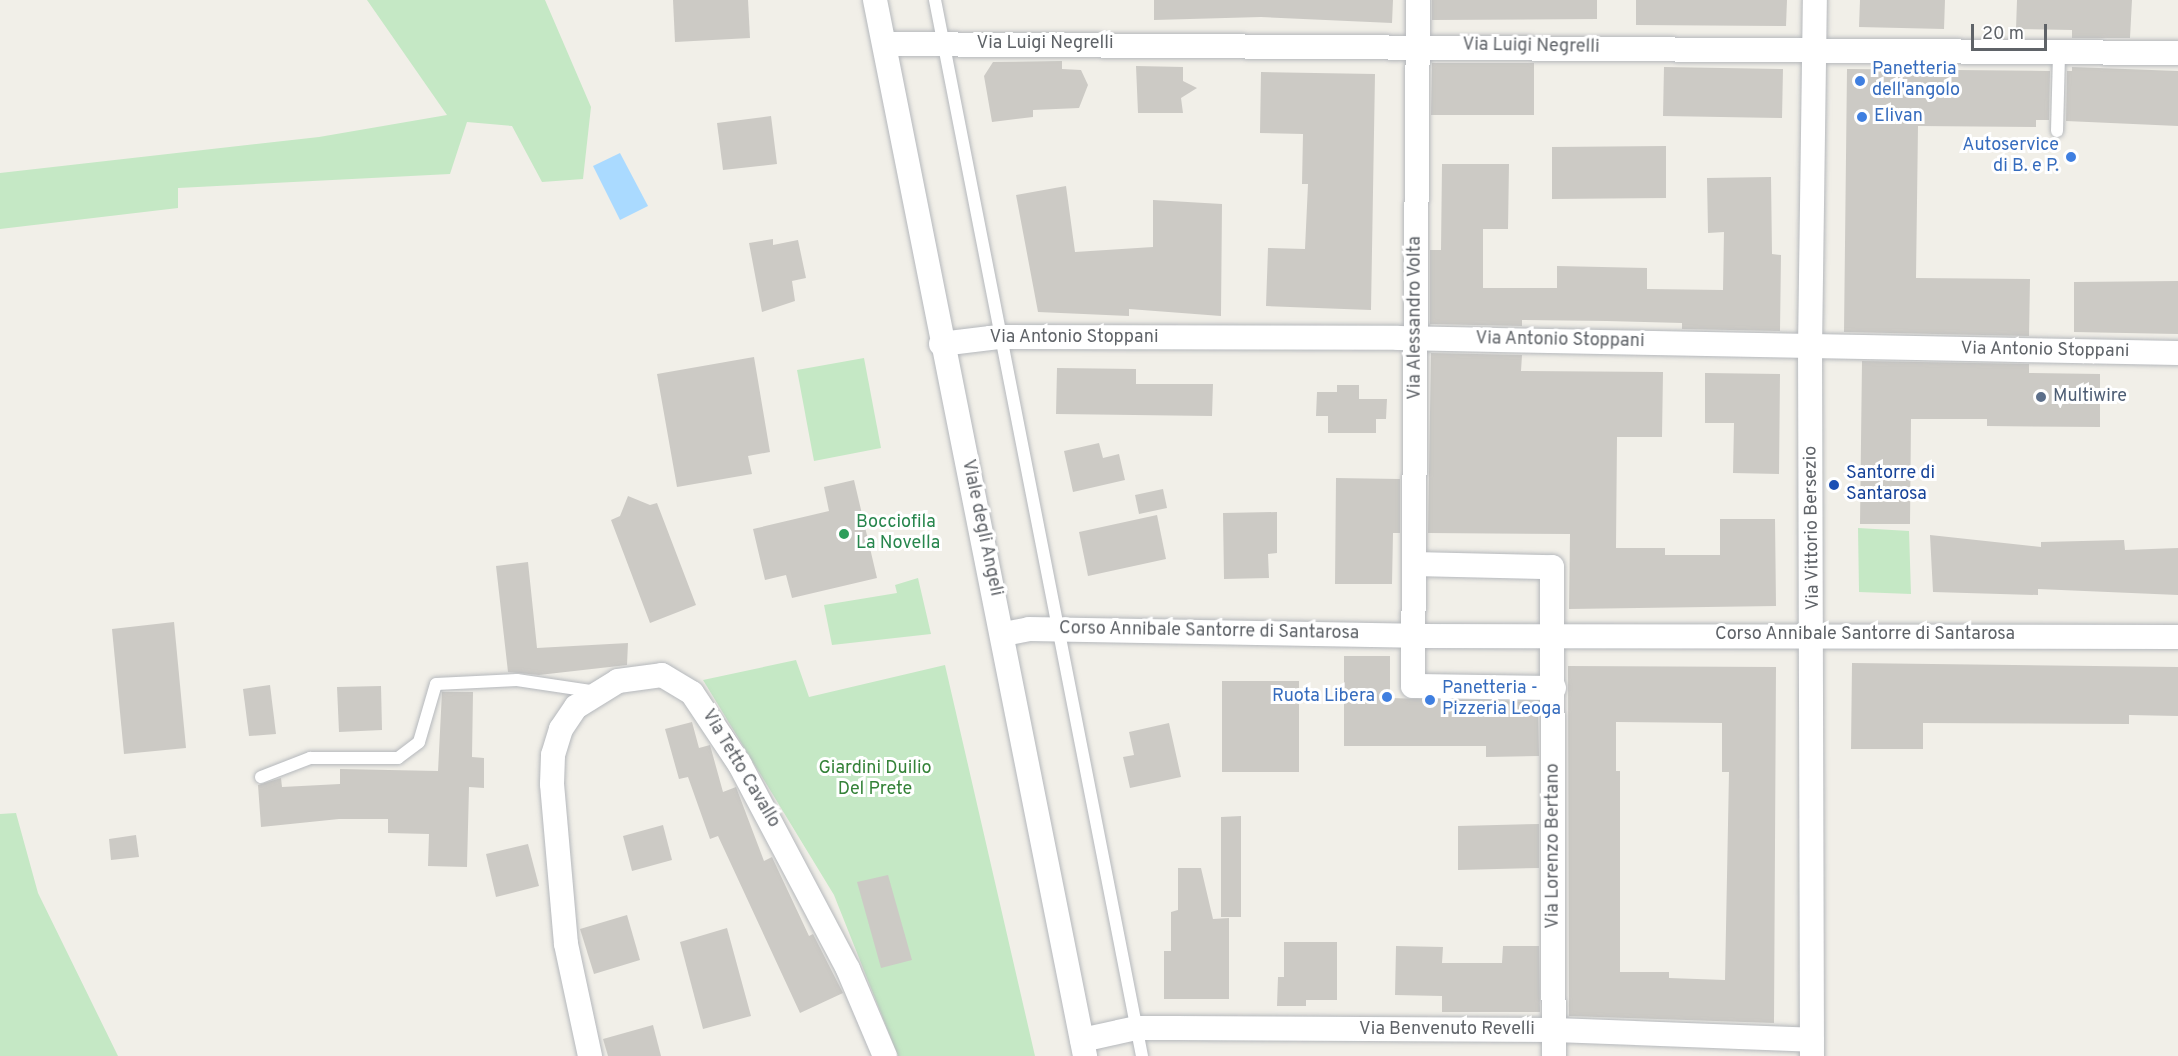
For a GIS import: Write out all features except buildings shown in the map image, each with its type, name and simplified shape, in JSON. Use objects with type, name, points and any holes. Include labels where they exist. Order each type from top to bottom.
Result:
[{"type":"street","name":"Viale degli Angeli","points":[[875,0],[942,344],[1004,634],[1084,1048]]},
{"type":"street","name":"Via Alessandro Volta","points":[[1414,636],[1419,0]]},
{"type":"street","name":"Via Vittorio Bersezio","points":[[1812,1048],[1814,634],[1810,348],[1815,0]]},
{"type":"street","name":"Via Luigi Negrelli","points":[[885,44],[1815,50],[2060,54],[2178,53]]},
{"type":"street","name":"Via Antonio Stoppani","points":[[942,344],[999,337],[1416,338],[1810,348],[2178,353]]},
{"type":"street","points":[[1415,564],[1552,567],[1552,637]]},
{"type":"street","name":"Corso Annibale Santorre di Santarosa","points":[[1004,634],[1061,629],[1552,637],[1814,634],[2178,637]]},
{"type":"street","points":[[1414,636],[1413,686],[1554,687]]},
{"type":"street","name":"Via Lorenzo Bertano","points":[[1552,637],[1554,1056]]},
{"type":"street","name":"Via Tetto Cavallo","points":[[590,1056],[566,944],[556,839],[553,754],[561,729],[576,707],[618,681],[662,675],[692,693],[740,765],[800,874],[848,969],[885,1056]]},
{"type":"street","name":"Via Benvenuto Revelli","points":[[1084,1048],[1136,1028],[1555,1030],[1812,1048]]},
{"type":"lane","points":[[935,0],[946,43],[999,337],[1061,629],[1142,1056]]},
{"type":"lane","points":[[2057,131],[2060,54]]},
{"type":"lane","points":[[261,777],[310,758],[398,758],[419,742],[436,684],[516,680],[598,692]]},
{"type":"green space","points":[[367,0],[545,0],[591,107],[583,179],[542,182],[512,126],[467,122],[450,174],[178,188],[178,208],[0,229],[0,173],[319,137],[447,115]]},
{"type":"green space","points":[[864,358],[881,448],[814,461],[797,370]]},
{"type":"green space","points":[[1858,528],[1909,531],[1911,594],[1859,592]]},
{"type":"green space","points":[[918,578],[931,634],[832,645],[824,605],[897,593],[895,585]]},
{"type":"green space","name":"Giardini Duilio Del Prete","points":[[796,660],[809,697],[945,665],[1035,1056],[898,1056],[834,895],[703,680]]},
{"type":"green space","points":[[16,813],[38,893],[118,1056],[0,1056],[0,814]]},
{"type":"water","points":[[620,153],[648,206],[620,220],[593,166]]},
{"type":"place","name":"Panetteria dell'angolo","points":[[1860,81]]},
{"type":"place","name":"Elivan","points":[[1862,117]]},
{"type":"place","name":"Autoservice di B. e P.","points":[[2071,157]]},
{"type":"place","name":"Multiwire","points":[[2041,397]]},
{"type":"place","name":"Santorre di Santarosa","points":[[1834,485]]},
{"type":"place","name":"Bocciofila La Novella","points":[[844,534]]},
{"type":"place","name":"Ruota Libera","points":[[1387,697]]},
{"type":"place","name":"Panetteria - Pizzeria Leoga","points":[[1430,700]]}]
